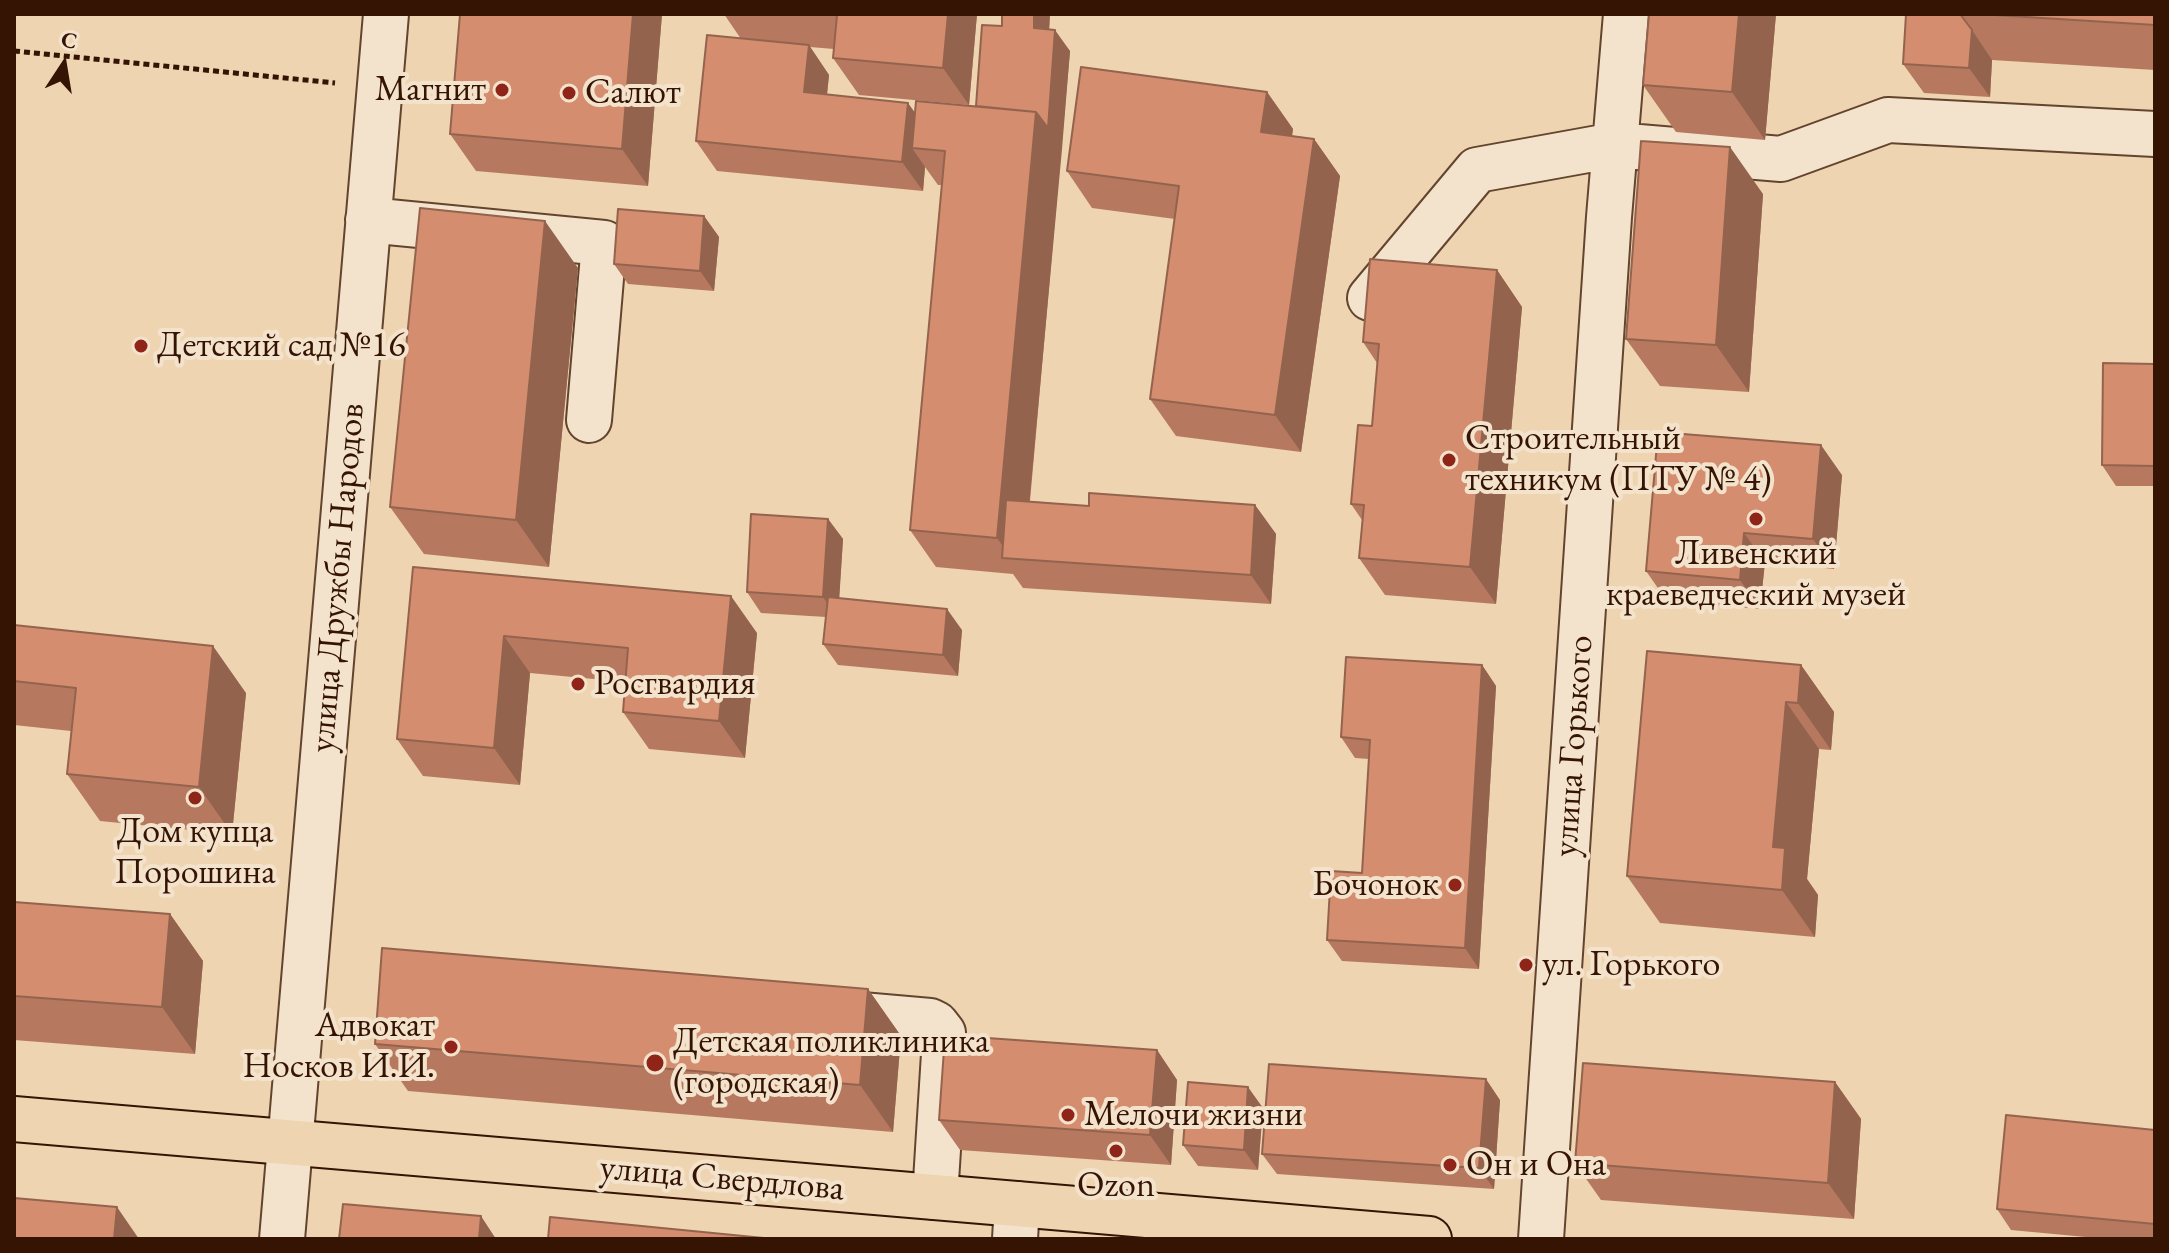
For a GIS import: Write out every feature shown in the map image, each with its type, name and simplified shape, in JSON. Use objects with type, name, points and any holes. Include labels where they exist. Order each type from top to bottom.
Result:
[{"type":"main road","name":"улица Свердлова","points":[[14,1119],[935,1197],[1016,1222],[1429,1239]]},
{"type":"street","name":"улица Дружбы Народов","points":[[282,1239],[386,14]]},
{"type":"street","name":"улица Горького","points":[[1541,1239],[1626,14]]},
{"type":"street","points":[[1370,298],[1477,170],[1615,145],[1781,159],[1888,120],[2155,134]]},
{"type":"street","points":[[368,220],[604,243],[589,420]]},
{"type":"street","points":[[789,1008],[930,1021],[940,1028],[944,1054],[935,1197]]},
{"type":"path","points":[[14,51],[380,87]]},
{"type":"building","name":"Салют","points":[[460,14],[633,14],[622,149],[450,134]]},
{"type":"building","points":[[829,14],[948,14],[943,68],[833,58],[837,15]]},
{"type":"building","points":[[1002,14],[1034,14],[1034,28],[1055,30],[1048,128],[1036,112],[976,106],[982,25],[1002,26]]},
{"type":"building","points":[[1649,14],[1739,14],[1732,92],[1643,85]]},
{"type":"building","points":[[1906,14],[1960,14],[1972,30],[1969,68],[1903,64]]},
{"type":"building","points":[[1978,14],[2155,14],[2155,25]]},
{"type":"building","points":[[707,35],[809,45],[804,92],[908,103],[902,162],[696,141]]},
{"type":"building","points":[[1081,67],[1267,92],[1261,132],[1314,139],[1275,415],[1150,399],[1179,186],[1067,171]]},
{"type":"building","points":[[916,101],[1036,112],[997,538],[910,530],[945,151],[912,148]]},
{"type":"building","points":[[1641,141],[1730,147],[1716,345],[1626,339]]},
{"type":"building","points":[[420,208],[545,221],[516,520],[390,507]]},
{"type":"building","points":[[618,209],[704,216],[700,271],[614,264]]},
{"type":"building","points":[[1370,259],[1497,270],[1470,567],[1359,558],[1364,505],[1351,504],[1358,425],[1372,426],[1379,344],[1363,342]]},
{"type":"building","points":[[2103,363],[2155,364],[2155,466],[2102,465]]},
{"type":"building","name":"Ливенский краеведческий музей","points":[[1658,432],[1821,445],[1813,539],[1744,533],[1740,580],[1646,571]]},
{"type":"building","points":[[1089,493],[1255,505],[1251,575],[1002,558],[1006,500],[1089,506]]},
{"type":"building","points":[[751,514],[828,519],[823,597],[747,592]]},
{"type":"building","points":[[413,567],[731,596],[719,721],[623,712],[628,648],[504,636],[494,748],[397,739]]},
{"type":"building","points":[[828,597],[947,609],[943,655],[823,644]]},
{"type":"building","points":[[14,625],[213,646],[199,787],[67,774],[76,688],[14,681]]},
{"type":"building","points":[[1647,651],[1801,665],[1798,703],[1786,702],[1773,847],[1785,848],[1782,890],[1627,876]]},
{"type":"building","points":[[1346,657],[1482,665],[1465,948],[1327,940],[1331,871],[1362,873],[1370,740],[1341,737]]},
{"type":"building","points":[[14,902],[170,914],[162,1007],[14,996]]},
{"type":"building","points":[[382,948],[868,989],[860,1085],[375,1044]]},
{"type":"building","points":[[945,1035],[1157,1050],[1150,1135],[939,1120]]},
{"type":"building","points":[[1583,1063],[1835,1082],[1828,1183],[1575,1163]]},
{"type":"building","points":[[1269,1064],[1486,1079],[1479,1168],[1262,1154]]},
{"type":"building","points":[[1188,1082],[1248,1087],[1244,1150],[1183,1145]]},
{"type":"building","points":[[2006,1115],[2155,1130],[2155,1224],[1997,1209]]},
{"type":"building","points":[[14,1198],[117,1207],[114,1239],[14,1239]]},
{"type":"building","points":[[343,1204],[481,1216],[479,1239],[339,1239]]},
{"type":"building","points":[[550,1217],[774,1239],[548,1239]]},
{"type":"place","name":"Магнит","points":[[502,90]]},
{"type":"place","name":"Салют","points":[[569,93]]},
{"type":"place","name":"Детский сад №16","points":[[141,346]]},
{"type":"place","name":"Строительный техникум (ПТУ № 4)","points":[[1449,460]]},
{"type":"place","name":"Ливенский краеведческий музей","points":[[1756,519]]},
{"type":"place","name":"Росгвардия","points":[[578,684]]},
{"type":"place","name":"Дом купца Порошина","points":[[195,798]]},
{"type":"place","name":"Бочонок","points":[[1455,885]]},
{"type":"place","name":"ул. Горького","points":[[1526,965]]},
{"type":"place","name":"Адвокат Носков И.И.","points":[[451,1047]]},
{"type":"place","name":"Детская поликлиника (городская)","points":[[655,1063]]},
{"type":"place","name":"Мелочи жизни","points":[[1068,1115]]},
{"type":"place","name":"Ozon","points":[[1116,1151]]},
{"type":"place","name":"Он и Она","points":[[1450,1165]]}]
